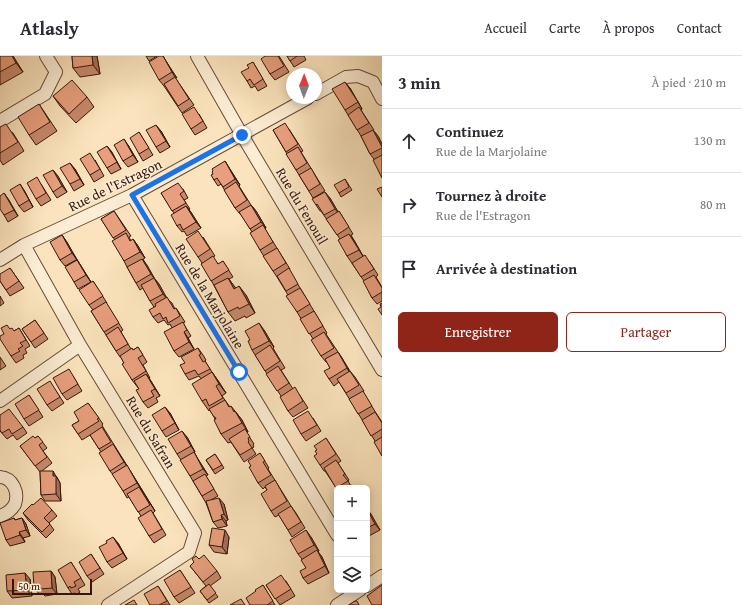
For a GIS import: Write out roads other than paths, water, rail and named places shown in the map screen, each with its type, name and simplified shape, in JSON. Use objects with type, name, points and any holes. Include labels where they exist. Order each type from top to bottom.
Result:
[{"type":"street","points":[[0,121],[45,94],[56,72],[46,56]]},
{"type":"street","name":"Rue du Fenouil","points":[[197,56],[242,135],[382,370]]},
{"type":"street","points":[[322,91],[346,78],[358,76],[373,82],[382,98]]},
{"type":"street","name":"Rue de l'Estragon","points":[[0,260],[24,245],[132,195],[297,104]]},
{"type":"street","name":"Rue de la Marjolaine","points":[[132,195],[334,530]]},
{"type":"street","name":"Rue du Safran","points":[[24,245],[80,344],[195,533],[189,552],[108,605]]},
{"type":"street","points":[[0,401],[80,344]]},
{"type":"street","points":[[0,477],[5,477],[12,482],[16,492],[15,504],[8,513],[0,516]]},
{"type":"street","points":[[370,583],[382,576]]},
{"type":"street","points":[[337,605],[355,593]]}]
